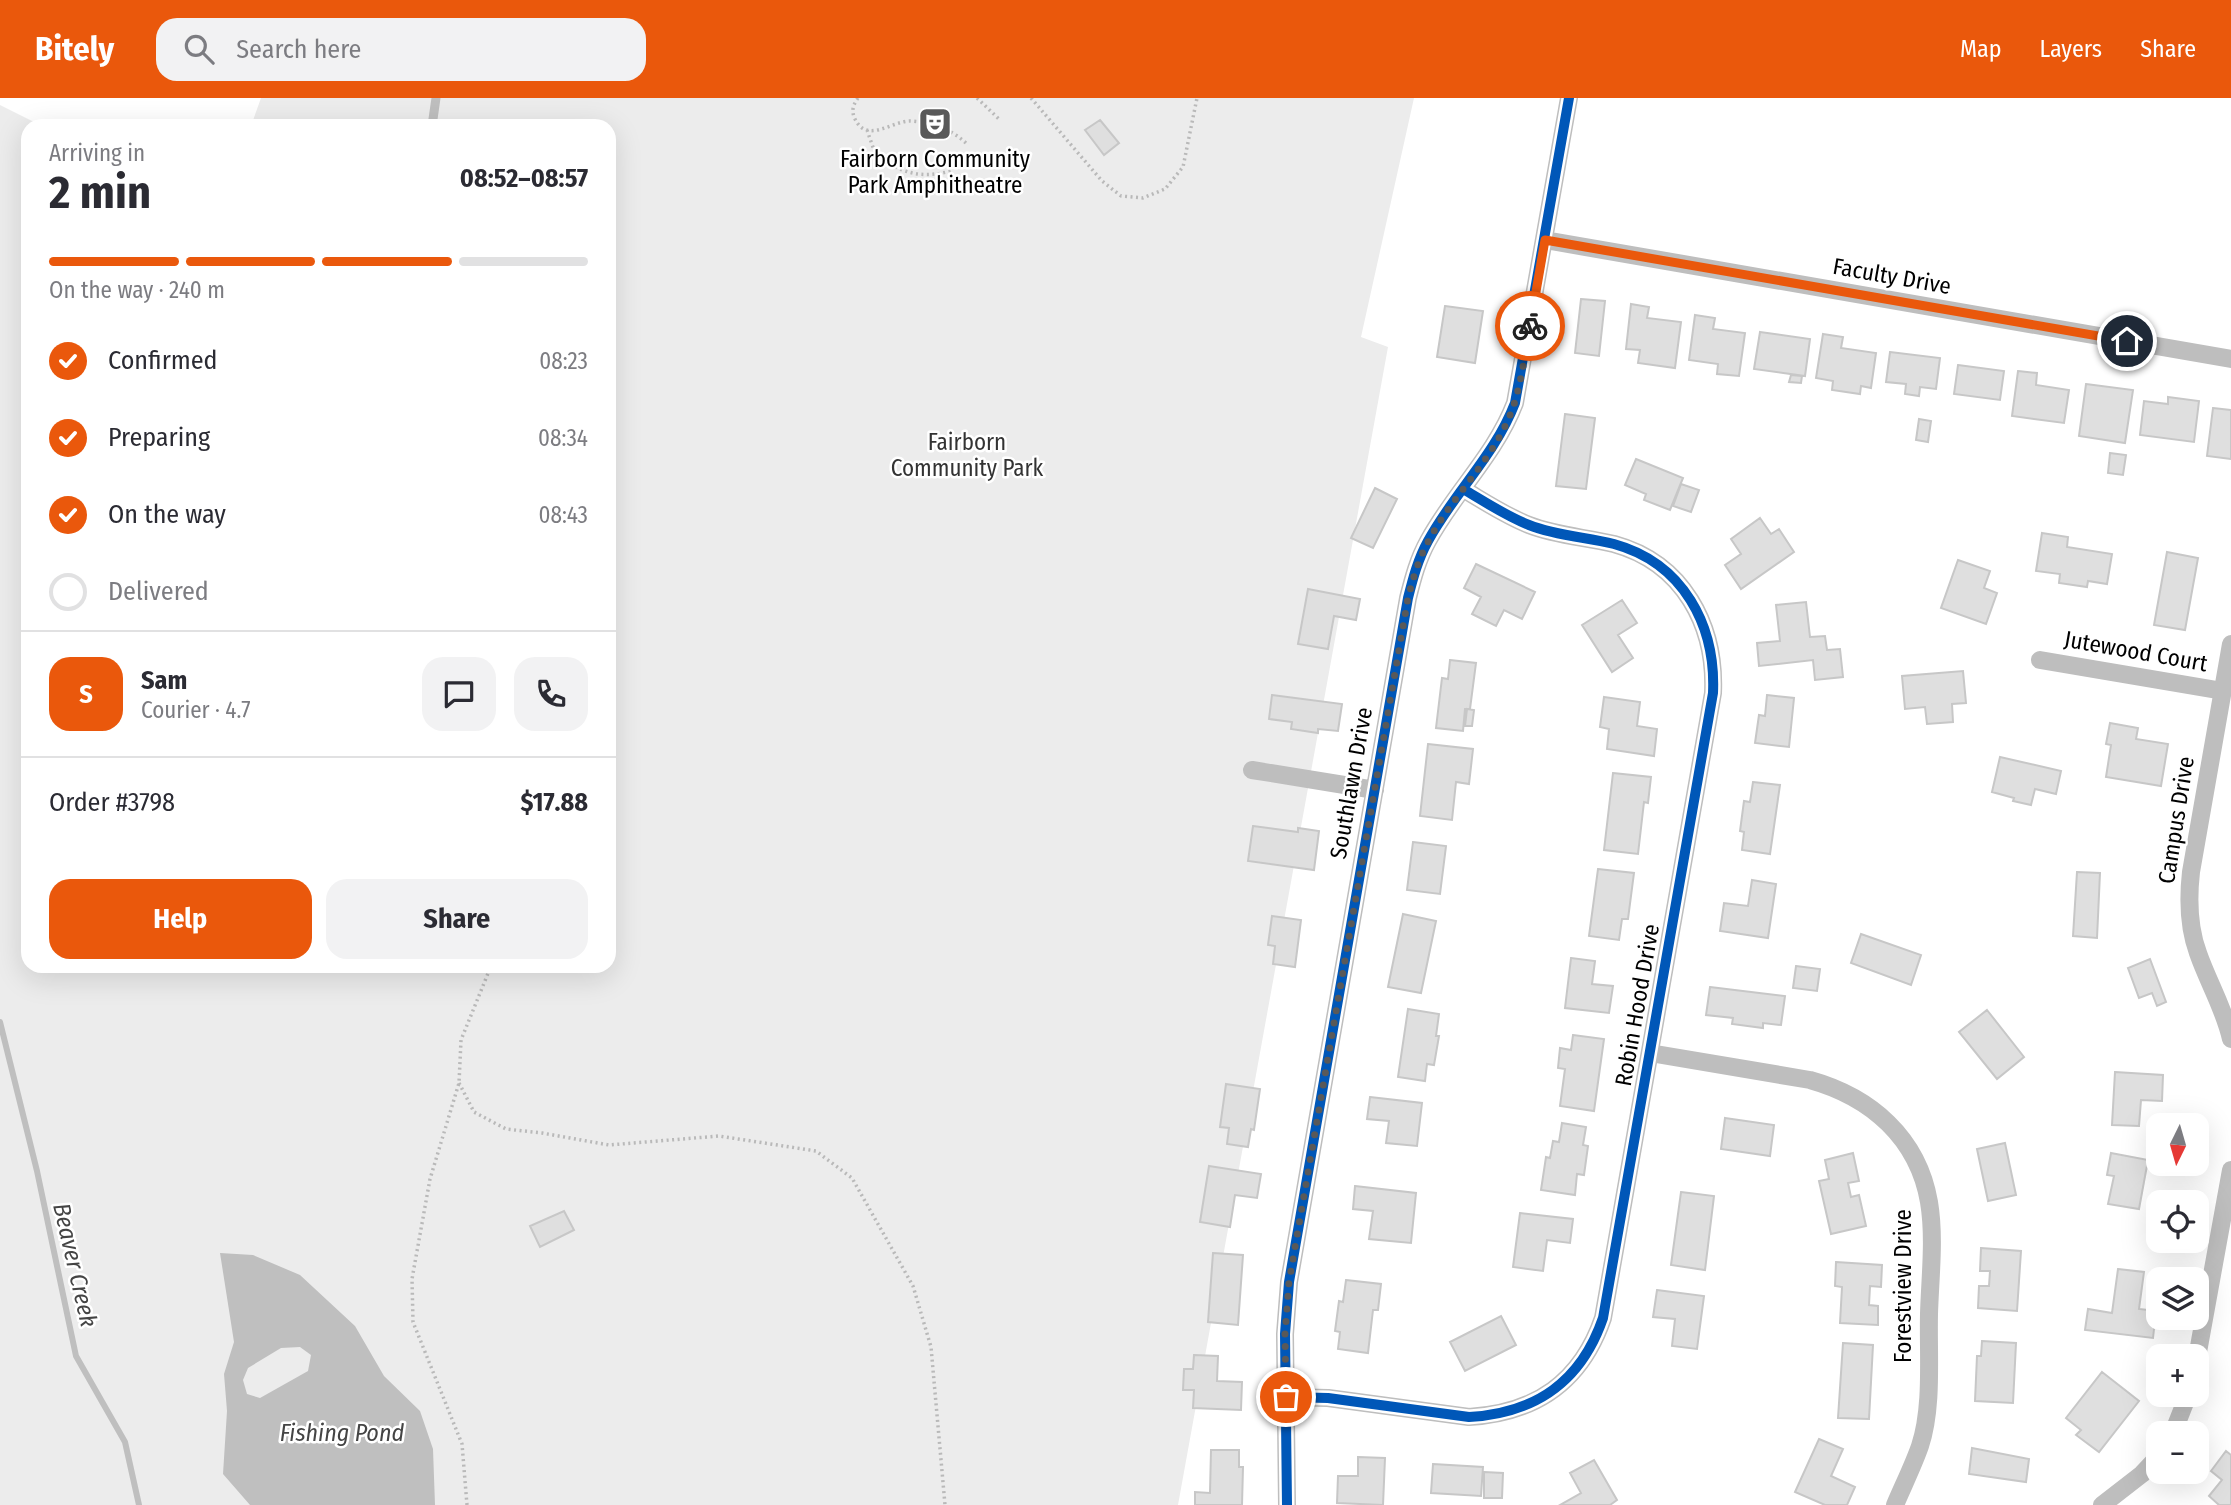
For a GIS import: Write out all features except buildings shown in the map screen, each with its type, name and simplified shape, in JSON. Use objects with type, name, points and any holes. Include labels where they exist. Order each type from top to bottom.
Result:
[{"type":"street","name":"Southlawn Drive","points":[[1287,1505],[1285,1334],[1289,1282],[1412,579],[1429,540],[1498,439],[1515,402],[1569,98]]},
{"type":"street","name":"Faculty Drive","points":[[1545,240],[2231,359]]},
{"type":"street","name":"Robin Hood Drive","points":[[1286,1397],[1356,1401],[1469,1417],[1492,1416],[1537,1401],[1565,1380],[1589,1350],[1602,1318],[1713,693],[1714,675],[1706,630],[1698,610],[1684,589],[1666,572],[1645,558],[1614,544],[1562,535],[1511,518],[1464,489]]},
{"type":"street","name":"Campus Drive","points":[[2231,644],[2191,872],[2189,907],[2196,949],[2220,1003],[2231,1039]]},
{"type":"street","name":"Jutewood Court","points":[[2040,660],[2223,691]]},
{"type":"street","points":[[1252,770],[1376,790]]},
{"type":"street","name":"Forestview Drive","points":[[1650,1053],[1810,1080],[1835,1087],[1880,1114],[1913,1155],[1926,1187],[1931,1221],[1927,1409],[1920,1447],[1902,1503]]},
{"type":"street","points":[[2199,1344],[2231,1170]]},
{"type":"street","points":[[2102,1505],[2146,1470]]},
{"type":"lane","points":[[433,119],[436,98]]},
{"type":"path","points":[[858,98],[853,114],[859,125],[867,130],[883,130],[908,121],[951,130],[966,143]]},
{"type":"path","points":[[977,98],[1000,120]]},
{"type":"path","points":[[1031,98],[1102,181],[1121,196],[1143,198],[1165,189],[1182,167],[1197,98]]},
{"type":"path","points":[[867,130],[876,156],[901,170],[931,177],[951,171]]},
{"type":"path","points":[[467,1505],[462,1444],[413,1322],[412,1279],[430,1180],[459,1083],[461,1040],[488,973]]},
{"type":"path","points":[[459,1083],[474,1112],[506,1129],[609,1145],[719,1136],[816,1151],[852,1178],[913,1286],[931,1347],[945,1505]]},
{"type":"green space","name":"Fairborn Community Park","points":[[261,98],[1414,98],[1361,337],[1388,347],[1178,1505],[0,1505],[0,105],[28,119],[21,119],[21,973],[616,973],[616,119],[254,119]]},
{"type":"water","name":"Fishing Pond","points":[[220,1253],[253,1255],[300,1275],[355,1326],[384,1376],[420,1411],[433,1449],[435,1505],[250,1505],[223,1474],[227,1411],[224,1374],[234,1342]],"holes":[[[300,1347],[311,1355],[308,1371],[260,1398],[247,1394],[243,1380],[248,1368],[281,1348]]]},
{"type":"waterway","name":"Beaver Creek","points":[[0,1022],[37,1171],[76,1356],[125,1442],[139,1505]]},
{"type":"cycle path","points":[[1287,1505],[1285,1334],[1289,1282],[1408,598],[1428,541],[1497,440],[1515,403],[1569,98]]},
{"type":"cycle path","points":[[1286,1397],[1328,1398],[1469,1417],[1515,1409],[1535,1401],[1569,1376],[1594,1340],[1603,1318],[1713,693],[1709,644],[1690,600],[1659,566],[1638,553],[1614,544],[1550,532],[1529,525],[1463,489]]},
{"type":"way so far","points":[[1286,1397],[1285,1334],[1289,1282],[1412,579],[1429,540],[1498,439],[1508,419],[1520,382],[1530,326]]},
{"type":"place","name":"Fairborn Community Park Amphitheatre","points":[[935,124]]},
{"type":"route","points":[[1530,326],[1545,240],[2127,341]]}]
